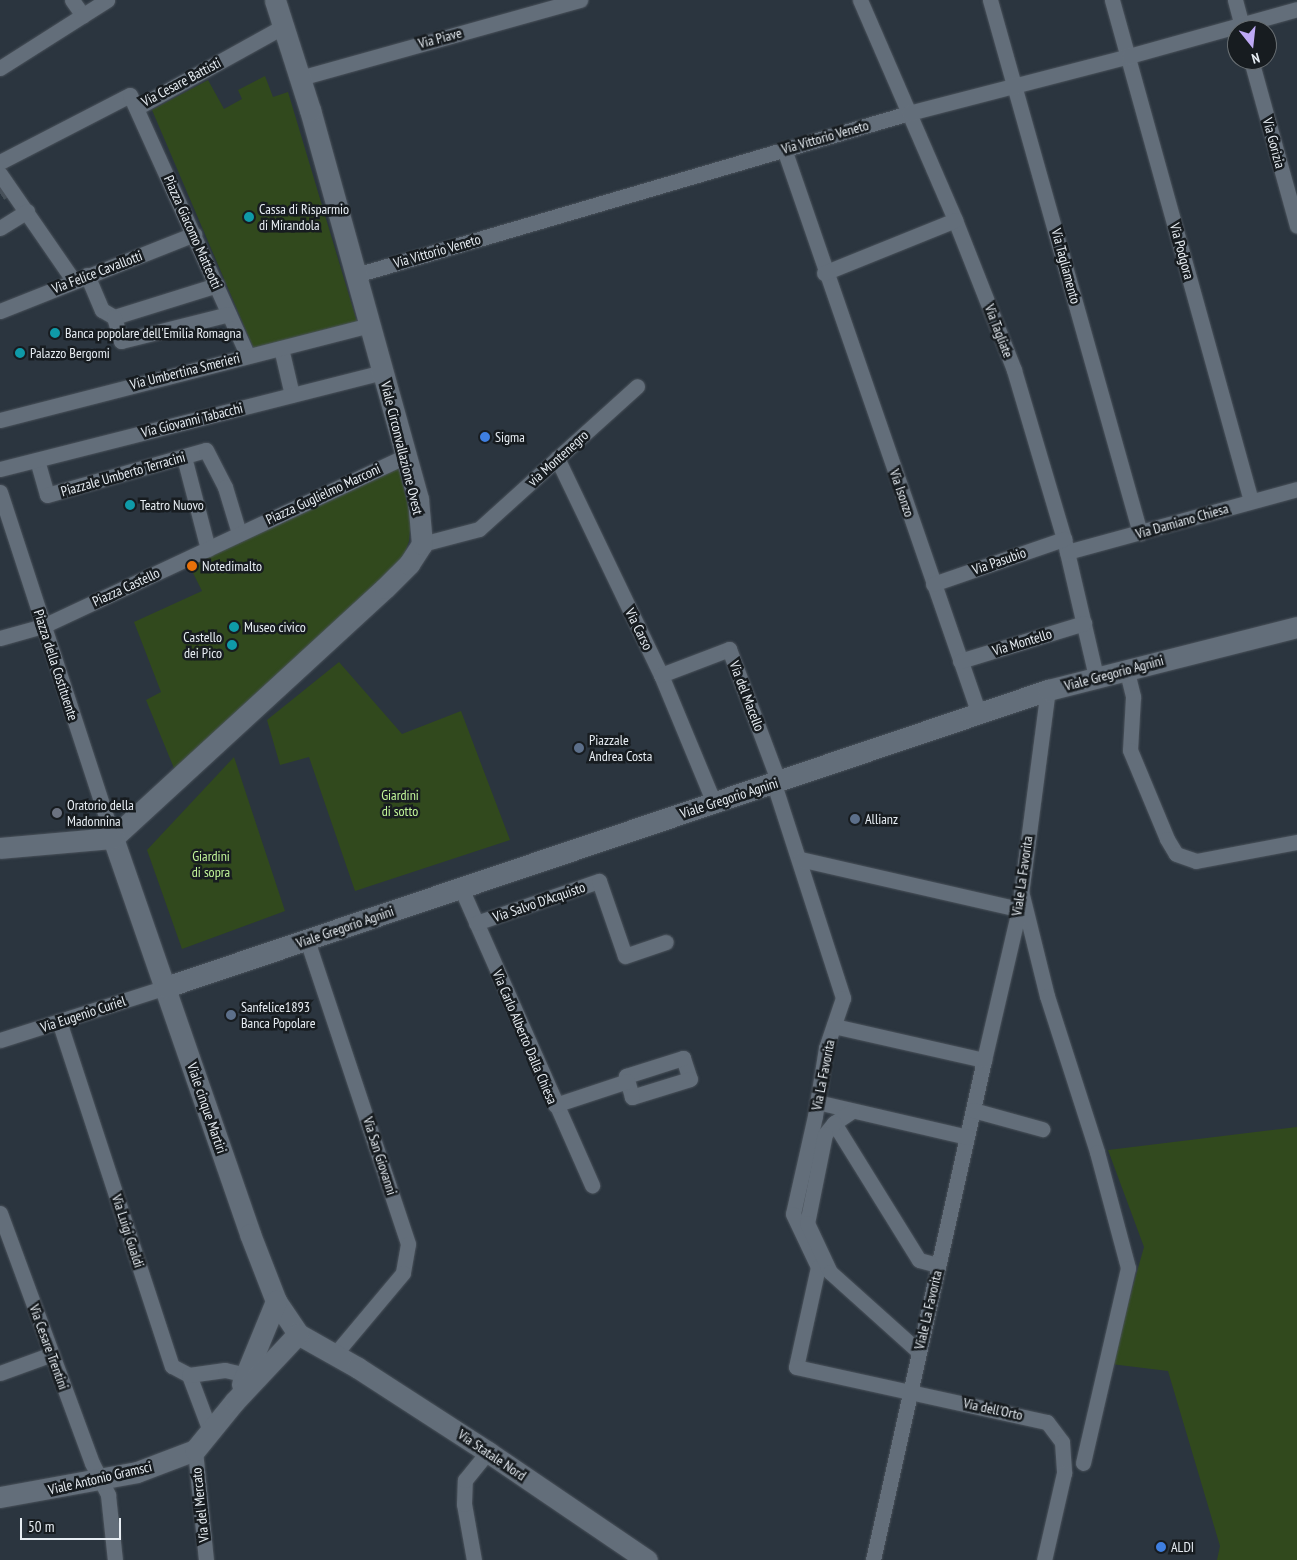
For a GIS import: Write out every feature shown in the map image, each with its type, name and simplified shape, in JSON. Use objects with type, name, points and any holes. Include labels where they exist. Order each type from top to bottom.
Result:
[{"type":"main road","name":"Viale Circonvallazione Ovest","points":[[275,0],[300,78],[371,325],[418,499],[422,544]]},
{"type":"main road","points":[[0,848],[113,838],[385,588],[409,564],[422,544]]},
{"type":"main road","name":"Viale Gregorio Agnini","points":[[166,988],[714,803],[776,784],[1048,690],[1126,668],[1297,627]]},
{"type":"main road","name":"Viale cinque Martiri","points":[[113,838],[276,1301],[298,1334],[335,1354]]},
{"type":"main road","points":[[235,1401],[276,1301]]},
{"type":"main road","points":[[195,1450],[235,1401],[298,1334]]},
{"type":"main road","name":"Via Statale Nord","points":[[335,1354],[488,1452],[646,1560]]},
{"type":"main road","name":"Viale Antonio Gramsci","points":[[0,1498],[137,1472],[195,1450]]},
{"type":"street","points":[[72,0],[83,16]]},
{"type":"street","points":[[3,61],[83,16],[107,0]]},
{"type":"street","name":"Via Piave","points":[[300,78],[580,0]]},
{"type":"street","name":"Via Tagliate","points":[[860,0],[955,220],[1014,370],[1066,546],[1096,677]]},
{"type":"street","name":"Via Tagliamento","points":[[990,0],[1016,85],[1140,533]]},
{"type":"street","name":"Via Podgora","points":[[1112,0],[1251,501]]},
{"type":"street","points":[[1235,0],[1240,20]]},
{"type":"street","name":"Via Vittorio Veneto","points":[[1263,20],[1297,9]]},
{"type":"street","name":"Via Cesare Battisti","points":[[0,162],[130,95],[138,108],[284,26]]},
{"type":"street","name":"Via Vittorio Veneto","points":[[356,274],[909,113],[1227,31]]},
{"type":"street","name":"Via Gorizia","points":[[1255,70],[1297,226]]},
{"type":"street","name":"Piazza Giacomo Matteotti","points":[[138,108],[248,356]]},
{"type":"street","name":"Via Isonzo","points":[[784,149],[824,273],[979,714]]},
{"type":"street","points":[[0,174],[26,211],[80,277],[102,310],[114,317],[121,341],[229,314]]},
{"type":"street","points":[[0,228],[26,211]]},
{"type":"street","points":[[824,273],[955,220]]},
{"type":"street","name":"Via Felice Cavallotti","points":[[0,311],[80,277],[194,234]]},
{"type":"street","points":[[114,317],[217,285]]},
{"type":"street","name":"Via Umbertina Smerieri","points":[[0,420],[371,325]]},
{"type":"street","points":[[281,348],[292,395]]},
{"type":"street","name":"Via Giovanni Tabacchi","points":[[0,469],[383,372]]},
{"type":"street","name":"via Montenegro","points":[[422,544],[479,529],[637,386]]},
{"type":"street","name":"Piazzale Umberto Terracini","points":[[37,460],[47,495],[206,450],[225,487],[239,533]]},
{"type":"street","name":"Piazza Guglielmo Marconi","points":[[208,549],[406,456]]},
{"type":"street","points":[[184,457],[208,549]]},
{"type":"street","name":"Via Carso","points":[[557,458],[661,675],[714,803]]},
{"type":"street","name":"Via Damiano Chiesa","points":[[1066,546],[1140,533],[1297,488]]},
{"type":"street","name":"Piazza della Costituente","points":[[0,492],[113,838]]},
{"type":"street","name":"Via Pasubio","points":[[933,584],[1066,546]]},
{"type":"street","name":"Piazza Castello","points":[[0,638],[43,626],[208,549]]},
{"type":"street","name":"Via Montello","points":[[960,661],[1084,622]]},
{"type":"street","name":"Via del Macello","points":[[661,675],[729,650],[776,784]]},
{"type":"street","points":[[1126,668],[1134,697],[1130,750],[1167,839],[1176,854],[1196,861],[1297,842]]},
{"type":"street","name":"Viale La Favorita","points":[[873,1560],[918,1351],[1019,909],[1048,690]]},
{"type":"street","name":"Via La Favorita","points":[[776,784],[843,998],[826,1048],[817,1102],[793,1214],[818,1267],[796,1368]]},
{"type":"street","points":[[800,859],[1019,909]]},
{"type":"street","name":"Via Salvo D'Acquisto","points":[[476,923],[599,881],[625,956],[666,942]]},
{"type":"street","name":"Via Carlo Alberto Dalla Chiesa","points":[[461,888],[555,1105],[592,1184]]},
{"type":"street","points":[[1021,892],[1044,986],[1097,1152],[1128,1268],[1082,1463]]},
{"type":"street","name":"Via San Giovanni","points":[[307,940],[408,1244],[403,1274],[335,1354]]},
{"type":"street","name":"Via Eugenio Curiel","points":[[0,1040],[166,988]]},
{"type":"street","name":"Via Luigi Gualdi","points":[[59,1022],[172,1366],[189,1375]]},
{"type":"street","points":[[834,1026],[984,1060]]},
{"type":"street","points":[[555,1105],[627,1081]]},
{"type":"street","points":[[817,1102],[967,1137]]},
{"type":"street","points":[[973,1110],[1042,1129]]},
{"type":"street","points":[[852,1111],[834,1123],[825,1134],[807,1223],[830,1272],[918,1351]]},
{"type":"street","points":[[834,1123],[919,1260],[938,1265]]},
{"type":"street","name":"Via Cesare Trentini","points":[[0,1213],[99,1479],[108,1495],[114,1560]]},
{"type":"street","points":[[0,1373],[52,1354]]},
{"type":"street","name":"Via dell'Orto","points":[[796,1368],[1048,1422],[1062,1442],[1064,1474],[1044,1560]]},
{"type":"street","points":[[210,1430],[189,1375],[225,1370],[246,1375]]},
{"type":"street","name":"Via del Mercato","points":[[195,1450],[206,1560]]},
{"type":"street","points":[[474,1560],[464,1504],[465,1480],[488,1452]]},
{"type":"green space","points":[[265,76],[273,97],[288,92],[357,322],[254,349],[152,110],[208,80],[224,109],[242,99],[238,90]]},
{"type":"green space","points":[[398,464],[411,519],[409,541],[402,561],[178,778],[146,700],[161,692],[134,622],[202,591],[186,559]]},
{"type":"green space","name":"Giardini di sotto","points":[[339,662],[402,734],[461,711],[510,840],[355,891],[309,757],[280,765],[267,720]]},
{"type":"green space","name":"Giardini di sopra","points":[[234,757],[285,911],[182,949],[147,850]]},
{"type":"green space","points":[[1297,1127],[1297,1560],[1217,1560],[1220,1546],[1168,1371],[1111,1364],[1144,1247],[1108,1150]]},
{"type":"tunnel","points":[[0,193],[9,187]]},
{"type":"place","name":"Cassa di Risparmio di Mirandola","points":[[249,217]]},
{"type":"place","name":"Banca popolare dell'Emilia Romagna","points":[[55,333]]},
{"type":"place","name":"Palazzo Bergomi","points":[[20,353]]},
{"type":"place","name":"Sigma","points":[[485,437]]},
{"type":"place","name":"Teatro Nuovo","points":[[130,505]]},
{"type":"place","name":"Notedimalto","points":[[192,566]]},
{"type":"place","name":"Museo civico","points":[[234,627]]},
{"type":"place","name":"Castello dei Pico","points":[[232,645]]},
{"type":"place","name":"Piazzale Andrea Costa","points":[[579,748]]},
{"type":"place","name":"Oratorio della Madonnina","points":[[57,813]]},
{"type":"place","name":"Allianz","points":[[855,819]]},
{"type":"place","name":"Sanfelice1893 Banca Popolare","points":[[231,1015]]},
{"type":"place","name":"ALDI","points":[[1161,1547]]}]
